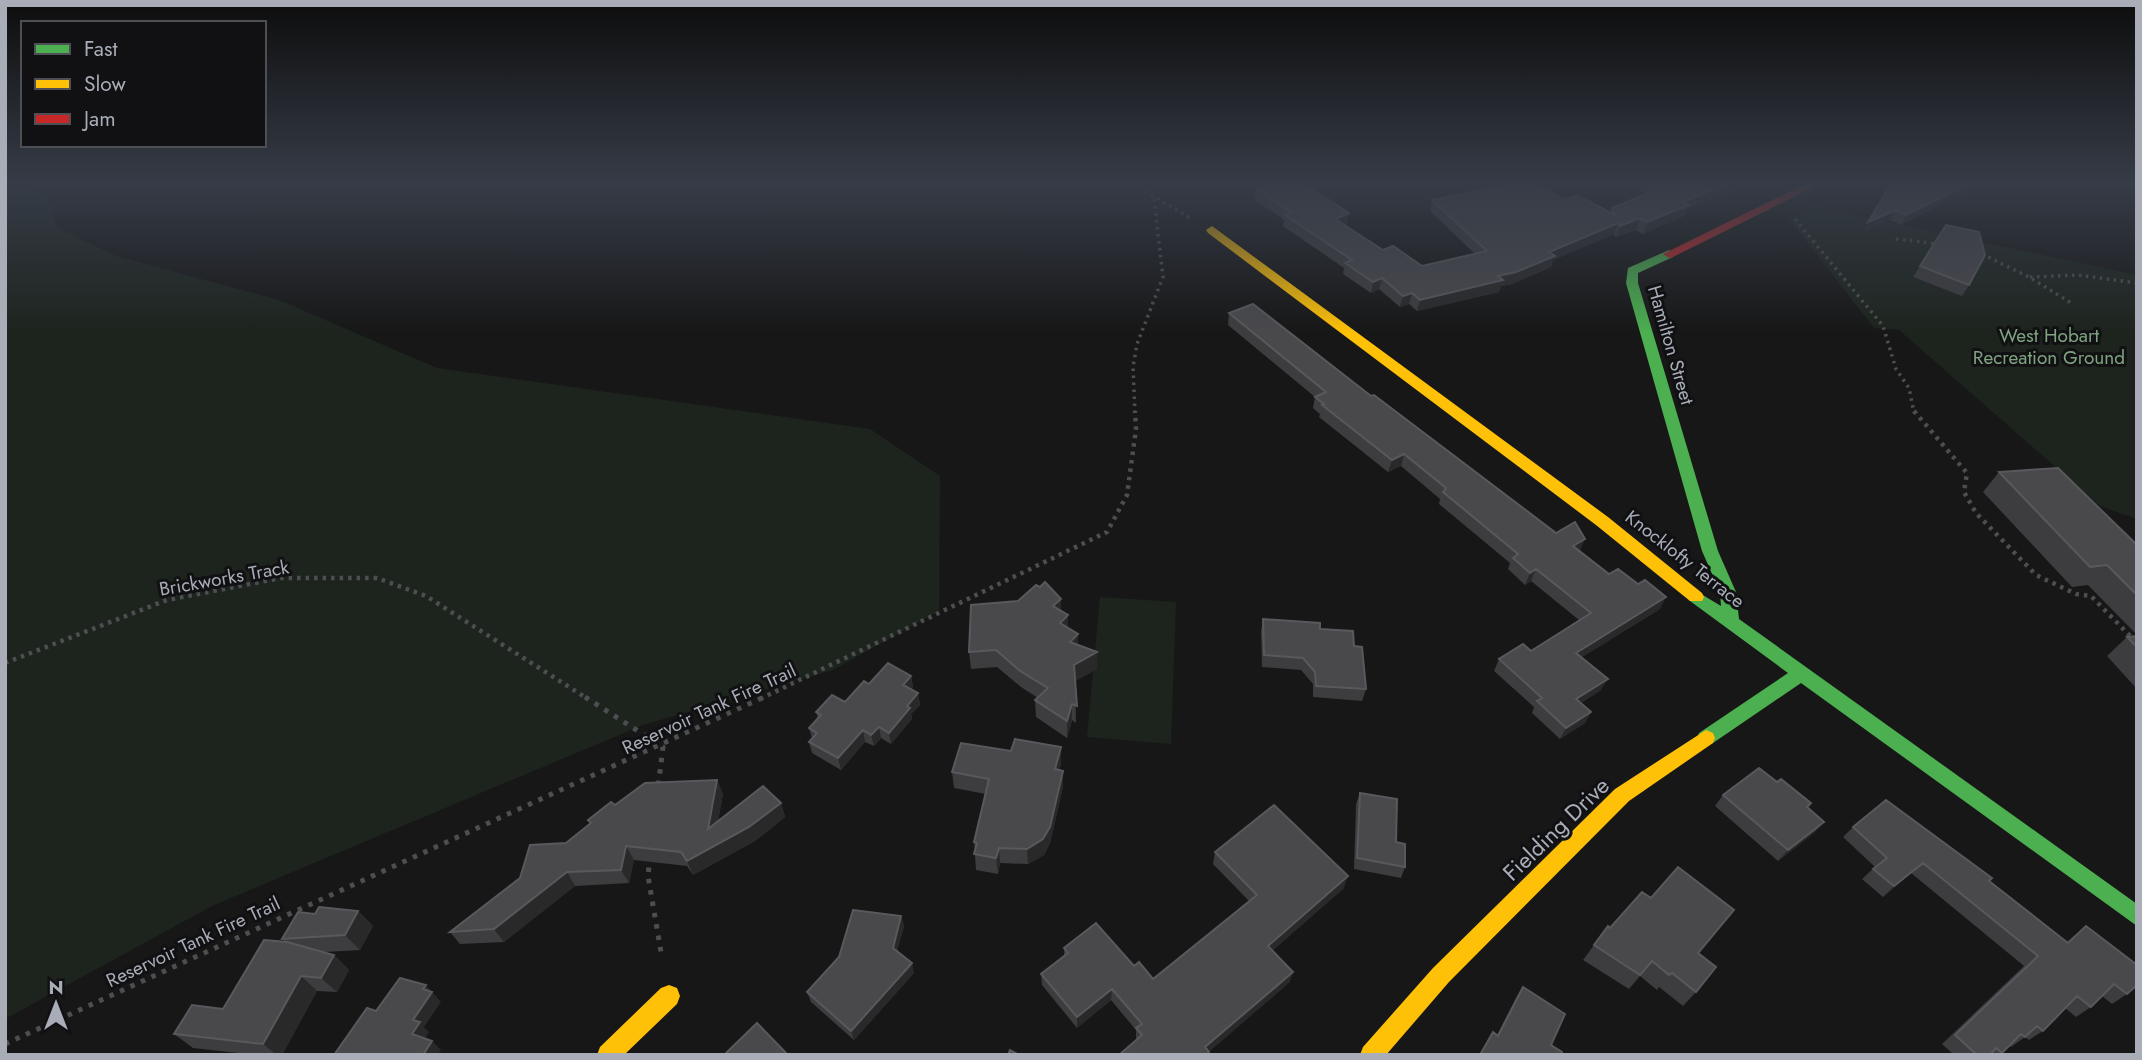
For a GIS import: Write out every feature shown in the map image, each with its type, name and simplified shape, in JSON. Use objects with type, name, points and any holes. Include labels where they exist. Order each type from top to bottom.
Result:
[{"type":"street","name":"Knocklofty Terrace","points":[[1217,233],[1602,521],[1690,593],[1803,672],[2137,916]]},
{"type":"street","name":"Hamilton Street","points":[[1711,233],[1632,271],[1632,283],[1710,551],[1728,592],[1731,622]]},
{"type":"street","name":"Fielding Drive","points":[[1371,1055],[1441,975],[1622,794],[1803,672]]},
{"type":"street","points":[[608,1055],[669,996]]},
{"type":"path","name":"Reservoir Tank Fire Trail","points":[[5,1045],[342,889],[663,747],[1108,532],[1127,495],[1136,429],[1133,366],[1137,344],[1163,277],[1158,233]]},
{"type":"path","points":[[1807,233],[1883,326],[1896,369],[1909,388],[1914,413],[1967,473],[1964,492],[1976,513],[2036,575],[2077,594],[2091,596],[2137,643]]},
{"type":"path","points":[[1896,239],[1944,245]]},
{"type":"path","points":[[1974,251],[2029,277],[2073,304]]},
{"type":"path","points":[[2029,277],[2078,275],[2137,283]]},
{"type":"path","name":"Brickworks Track","points":[[5,663],[167,600],[281,578],[377,578],[426,596],[663,747]]},
{"type":"path","points":[[657,799],[663,747]]},
{"type":"path","points":[[651,851],[648,877],[669,996]]},
{"type":"green space","points":[[5,233],[69,233],[116,256],[279,300],[437,368],[870,429],[940,476],[939,611],[833,670],[643,725],[212,906],[5,1019]]},
{"type":"green space","name":"West Hobart Recreation Ground","points":[[1800,233],[1942,233],[2137,275],[2137,519],[2100,506],[1899,330],[1874,328]]},
{"type":"green space","points":[[1100,597],[1176,602],[1171,744],[1087,737]]},
{"type":"building","points":[[1312,233],[1357,233],[1383,250],[1393,246],[1422,266],[1487,251],[1468,233],[1593,233],[1549,252],[1555,256],[1516,272],[1498,276],[1503,280],[1420,300],[1412,293],[1403,296],[1382,278],[1373,282],[1345,263],[1352,260]]},
{"type":"building","points":[[1941,233],[1979,233],[1985,255],[1969,285],[1920,266]]},
{"type":"building","points":[[1253,304],[1371,396],[1374,395],[1556,533],[1575,522],[1585,539],[1573,546],[1609,574],[1618,569],[1638,584],[1645,580],[1666,597],[1576,653],[1608,679],[1576,699],[1591,712],[1566,728],[1537,701],[1542,698],[1499,659],[1523,644],[1531,651],[1591,613],[1536,569],[1530,573],[1513,558],[1518,554],[1443,492],[1446,488],[1404,454],[1392,460],[1322,405],[1324,404],[1315,397],[1326,392],[1229,313]]},
{"type":"building","points":[[2058,468],[2137,545],[2137,595],[2107,565],[2090,567],[1999,472]]},
{"type":"building","points":[[1045,582],[1061,599],[1053,606],[1068,615],[1060,623],[1078,634],[1070,642],[1097,652],[1074,665],[1077,706],[1072,704],[1067,721],[1035,700],[1048,688],[1020,671],[996,650],[969,652],[971,605],[1018,601],[1036,585],[1040,587]]},
{"type":"building","points":[[1263,619],[1320,623],[1320,629],[1353,631],[1354,646],[1362,647],[1366,689],[1316,686],[1315,672],[1303,658],[1264,655]]},
{"type":"building","points":[[2137,636],[2137,647],[2127,637]]},
{"type":"building","points":[[888,663],[911,676],[903,685],[918,693],[907,706],[910,708],[889,733],[879,727],[871,735],[863,730],[838,758],[809,742],[817,733],[809,728],[821,715],[816,712],[832,695],[845,702],[864,681],[869,684]]},
{"type":"building","points":[[1015,739],[1061,747],[1055,769],[1063,771],[1050,827],[1043,839],[1027,849],[999,848],[996,858],[974,854],[977,843],[974,842],[989,779],[952,772],[961,743],[1011,751]]},
{"type":"building","points":[[1759,768],[1777,782],[1781,779],[1811,803],[1807,807],[1824,822],[1788,850],[1723,795]]},
{"type":"building","points":[[717,780],[708,829],[763,786],[781,803],[749,827],[687,861],[681,852],[626,846],[621,870],[567,872],[494,929],[450,932],[520,878],[530,845],[566,843],[591,823],[588,820],[611,802],[615,805],[645,783]]},
{"type":"building","points":[[1360,793],[1397,799],[1396,842],[1405,844],[1405,867],[1357,858]]},
{"type":"building","points":[[1886,800],[1992,878],[1989,881],[2068,943],[2086,926],[2137,965],[2137,985],[2127,994],[2114,984],[2091,1007],[2077,996],[2043,1031],[2037,1026],[2025,1037],[2021,1034],[2002,1053],[1996,1048],[1990,1055],[1977,1055],[1955,1035],[2038,956],[1923,863],[1894,886],[1873,869],[1887,858],[1853,827]]},
{"type":"building","points":[[1274,805],[1348,876],[1268,946],[1293,972],[1205,1047],[1209,1052],[1206,1055],[1119,1055],[1142,1035],[1136,1028],[1142,1024],[1112,989],[1077,1017],[1041,974],[1068,953],[1064,948],[1096,923],[1134,966],[1139,962],[1153,979],[1257,895],[1215,852]]},
{"type":"building","points":[[1678,867],[1734,910],[1698,953],[1716,967],[1696,992],[1652,961],[1640,975],[1594,945],[1608,926],[1610,928],[1642,892],[1651,898]]},
{"type":"building","points":[[319,907],[358,911],[345,935],[282,939],[298,912],[315,914]]},
{"type":"building","points":[[853,910],[901,916],[893,948],[912,963],[851,1031],[807,992],[839,957]]},
{"type":"building","points":[[264,940],[287,942],[334,955],[321,978],[301,976],[263,1044],[174,1034],[192,1005],[223,1009]]},
{"type":"building","points":[[400,978],[426,985],[423,989],[432,992],[413,1020],[420,1022],[412,1034],[432,1041],[423,1055],[334,1055],[367,1008],[376,1011]]},
{"type":"building","points":[[1523,987],[1565,1014],[1551,1045],[1562,1052],[1560,1055],[1480,1055],[1493,1032],[1498,1036]]},
{"type":"building","points":[[757,1023],[785,1055],[724,1055]]},
{"type":"traffic: fast","points":[[1669,254],[1632,271],[1632,283],[1710,551],[1728,592],[1731,622]]},
{"type":"traffic: fast","points":[[1696,597],[2137,916]]},
{"type":"traffic: fast","points":[[1706,738],[1803,672]]},
{"type":"traffic: slow","points":[[1217,233],[1602,521],[1696,597]]},
{"type":"traffic: slow","points":[[1371,1055],[1441,975],[1622,795],[1706,738]]},
{"type":"traffic: slow","points":[[608,1055],[669,996]]},
{"type":"traffic: jam","points":[[1669,254],[1712,233]]}]
